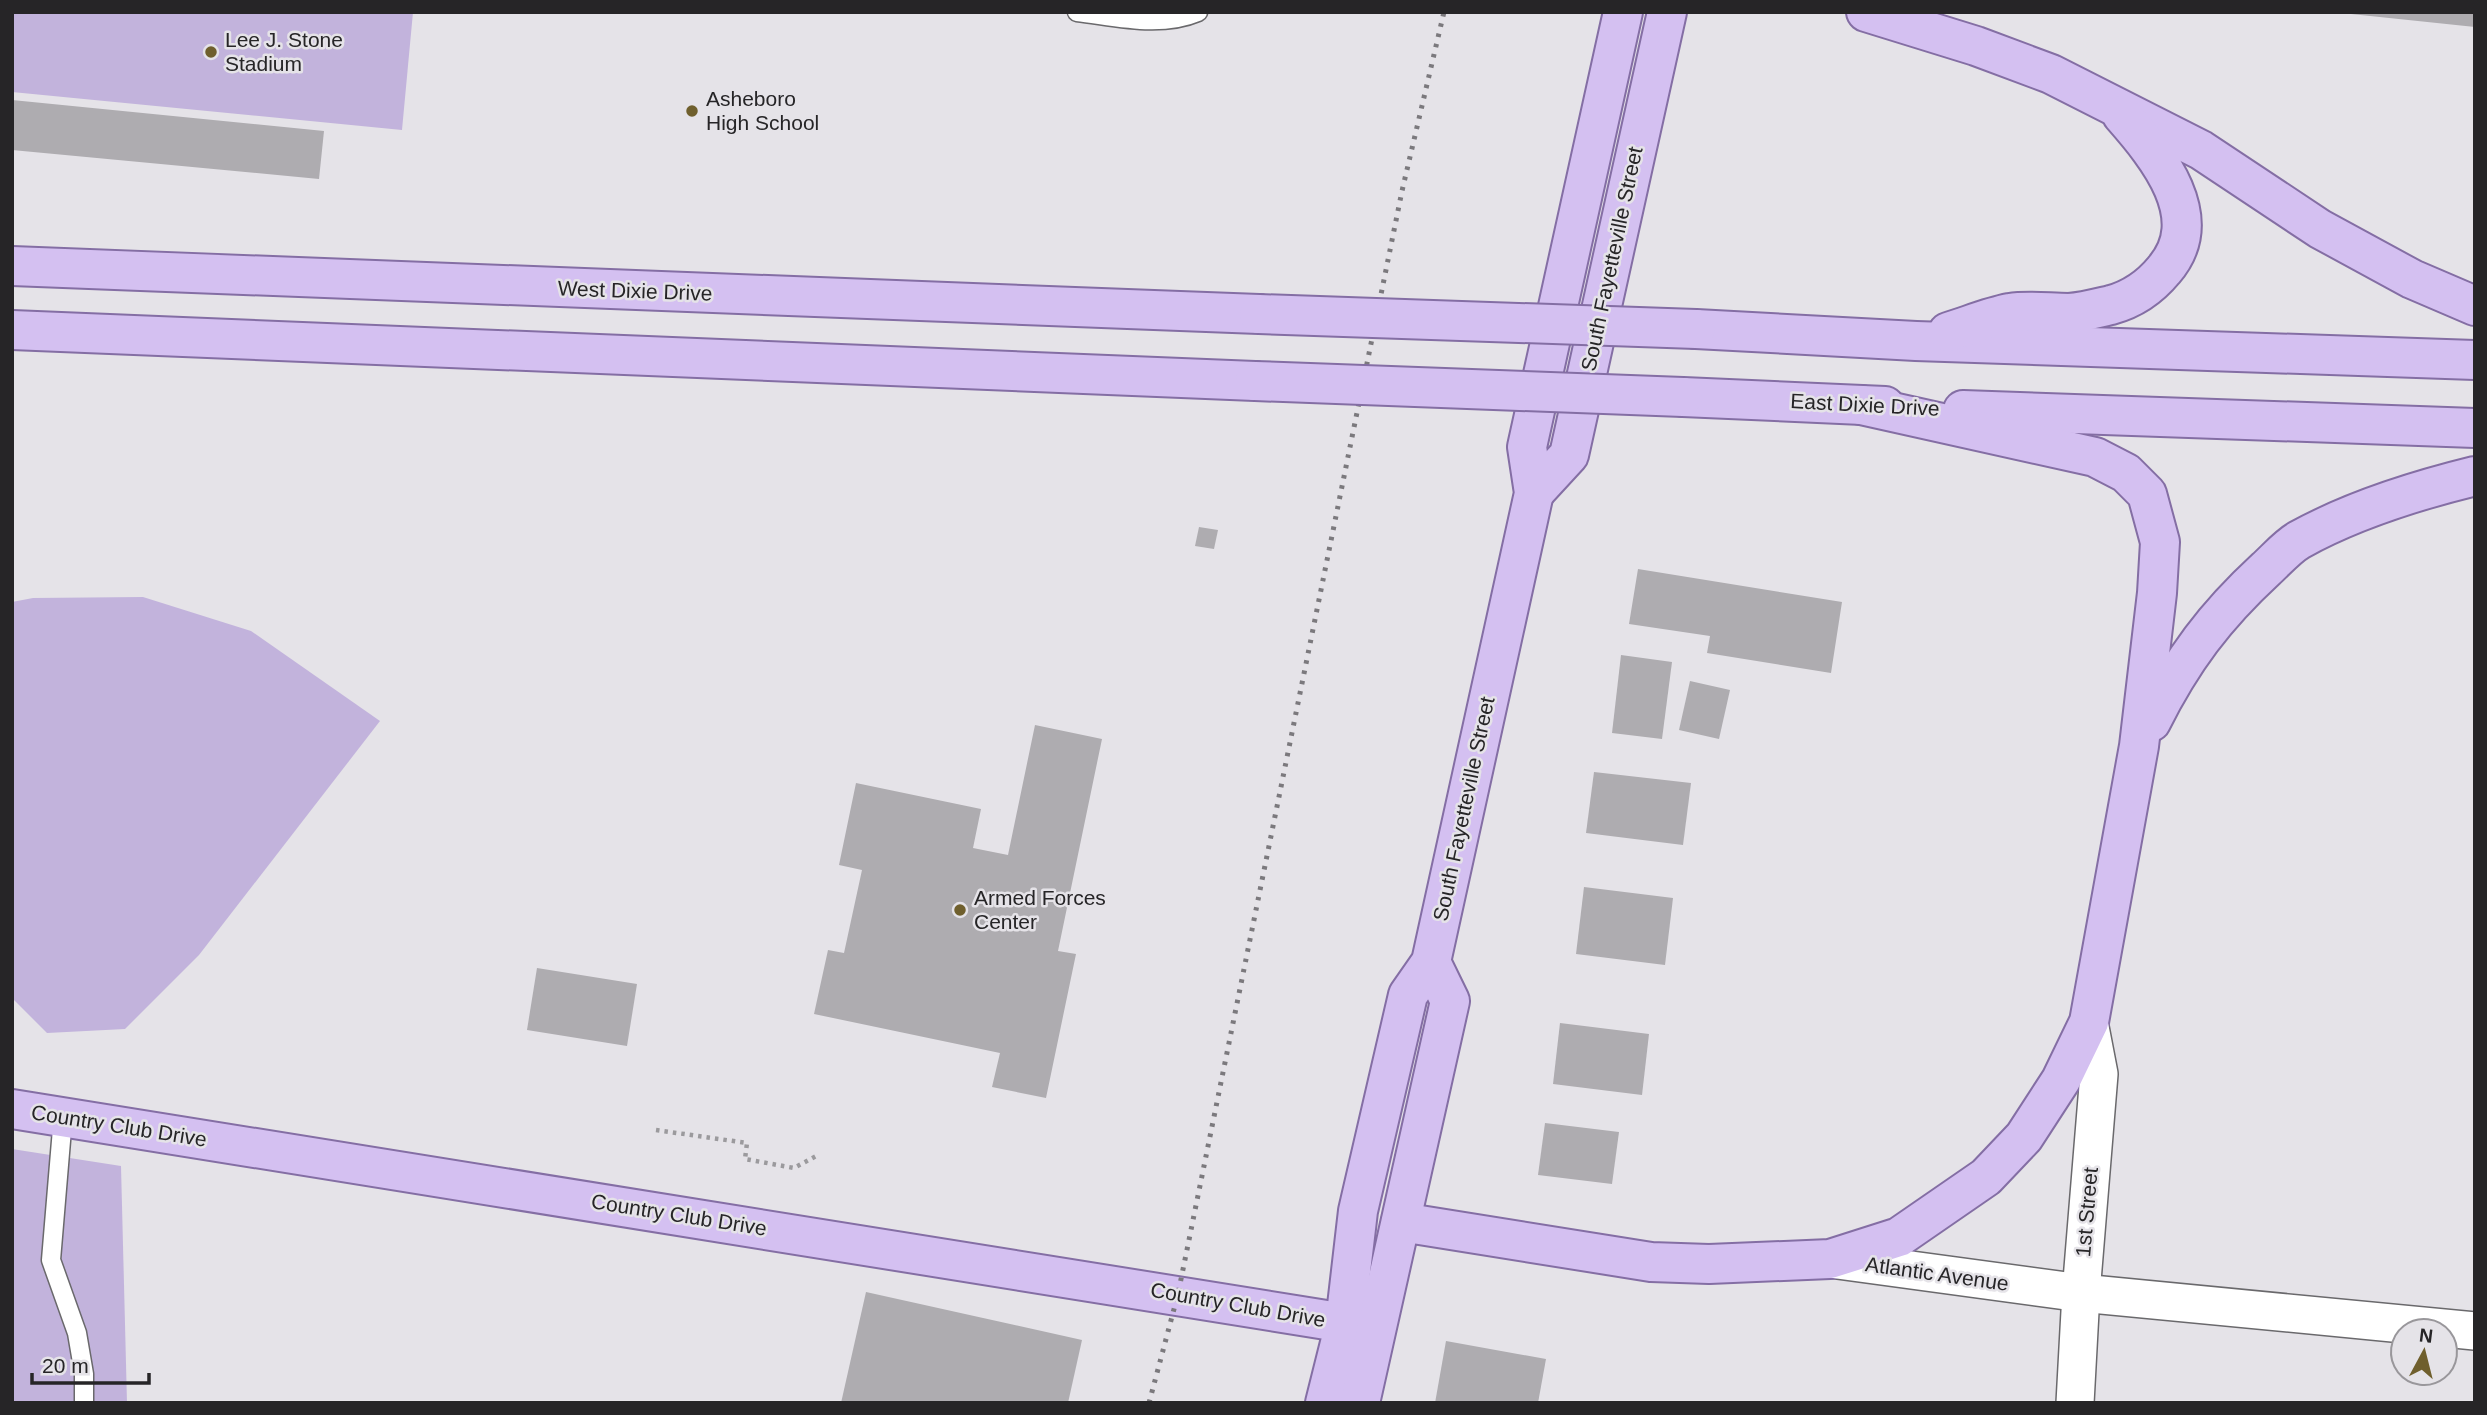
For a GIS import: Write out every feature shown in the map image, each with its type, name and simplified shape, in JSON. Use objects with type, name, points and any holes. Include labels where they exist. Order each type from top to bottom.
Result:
[{"type":"main road","name":"South Fayetteville Street","points":[[1325,1403],[1345,1323],[1359,1211],[1408,995],[1431,962],[1534,493],[1527,447],[1623,12]]},
{"type":"main road","name":"South Fayetteville Street","points":[[1534,493],[1569,454],[1667,12]]},
{"type":"main road","points":[[1866,12],[1976,46],[2051,74],[2201,150],[2320,229],[2412,279],[2475,306]]},
{"type":"main road","points":[[1916,341],[2011,313],[2073,313],[2114,304],[2139,294],[2155,282],[2177,252],[2182,235],[2181,212],[2170,180],[2147,144],[2116,108]]},
{"type":"main road","name":"West Dixie Drive","points":[[12,266],[1696,329],[1916,341]]},
{"type":"main road","name":"East Dixie Drive","points":[[12,330],[2475,428]]},
{"type":"main road","points":[[1916,341],[2475,360]]},
{"type":"main road","points":[[1830,1259],[1899,1237],[1986,1177],[2024,1137],[2061,1080],[2089,1022],[2139,746],[2160,542],[2147,494],[2126,473],[2095,457],[1861,405]]},
{"type":"main road","points":[[2139,746],[2175,676],[2202,637],[2227,605],[2297,541],[2408,492],[2475,476]]},
{"type":"main road","points":[[1360,1403],[1450,1001],[1431,962]]},
{"type":"main road","name":"Country Club Drive","points":[[12,1109],[1345,1323]]},
{"type":"main road","name":"Atlantic Avenue","points":[[1401,1222],[1651,1262],[1709,1264],[1830,1259]]},
{"type":"street","name":"1st Street","points":[[2076,1403],[2081,1293],[2099,1074],[2089,1022]]},
{"type":"street","name":"Atlantic Avenue","points":[[1830,1259],[2081,1293],[2475,1331]]},
{"type":"lane","points":[[1077,12],[1150,21],[1178,21],[1198,12]]},
{"type":"lane","points":[[63,1117],[51,1260],[77,1333],[84,1374],[84,1403]]},
{"type":"path","points":[[656,1130],[747,1143],[745,1160],[794,1168],[818,1155]]},
{"type":"shaded area","name":"Lee J. Stone Stadium","points":[[12,12],[413,12],[402,130],[12,92]]},
{"type":"shaded area","points":[[143,597],[251,631],[380,721],[199,955],[125,1029],[47,1033],[12,998],[12,602],[33,598]]},
{"type":"shaded area","points":[[12,1149],[121,1166],[127,1403],[12,1403]]},
{"type":"building","points":[[2475,12],[2475,27],[2351,14]]},
{"type":"building","points":[[12,100],[324,131],[319,179],[12,150]]},
{"type":"building","points":[[1199,527],[1218,530],[1214,549],[1195,546]]},
{"type":"building","points":[[1638,569],[1842,602],[1831,673],[1707,653],[1710,636],[1629,624]]},
{"type":"building","points":[[1621,655],[1672,662],[1662,739],[1612,733]]},
{"type":"building","points":[[1690,681],[1730,690],[1719,739],[1679,730]]},
{"type":"building","name":"Armed Forces Center","points":[[1035,725],[1102,739],[1058,951],[1076,954],[1046,1098],[992,1087],[1000,1053],[814,1014],[828,950],[844,953],[862,870],[839,865],[856,783],[981,809],[973,848],[1008,855]]},
{"type":"building","points":[[1594,772],[1691,783],[1683,845],[1586,833]]},
{"type":"building","points":[[1584,887],[1673,898],[1665,965],[1576,954]]},
{"type":"building","points":[[537,968],[637,984],[627,1046],[527,1030]]},
{"type":"building","points":[[1560,1023],[1649,1034],[1642,1095],[1553,1084]]},
{"type":"building","points":[[1545,1123],[1619,1132],[1612,1184],[1538,1175]]},
{"type":"building","points":[[866,1292],[1082,1340],[1068,1403],[841,1403]]},
{"type":"building","points":[[1446,1341],[1546,1359],[1538,1403],[1435,1403]]},
{"type":"railway","points":[[1149,1403],[1178,1294],[1402,191],[1444,12]]},
{"type":"place","name":"Lee J. Stone Stadium","points":[[211,52]]},
{"type":"place","name":"Asheboro High School","points":[[692,111]]},
{"type":"place","name":"Armed Forces Center","points":[[960,910]]}]
